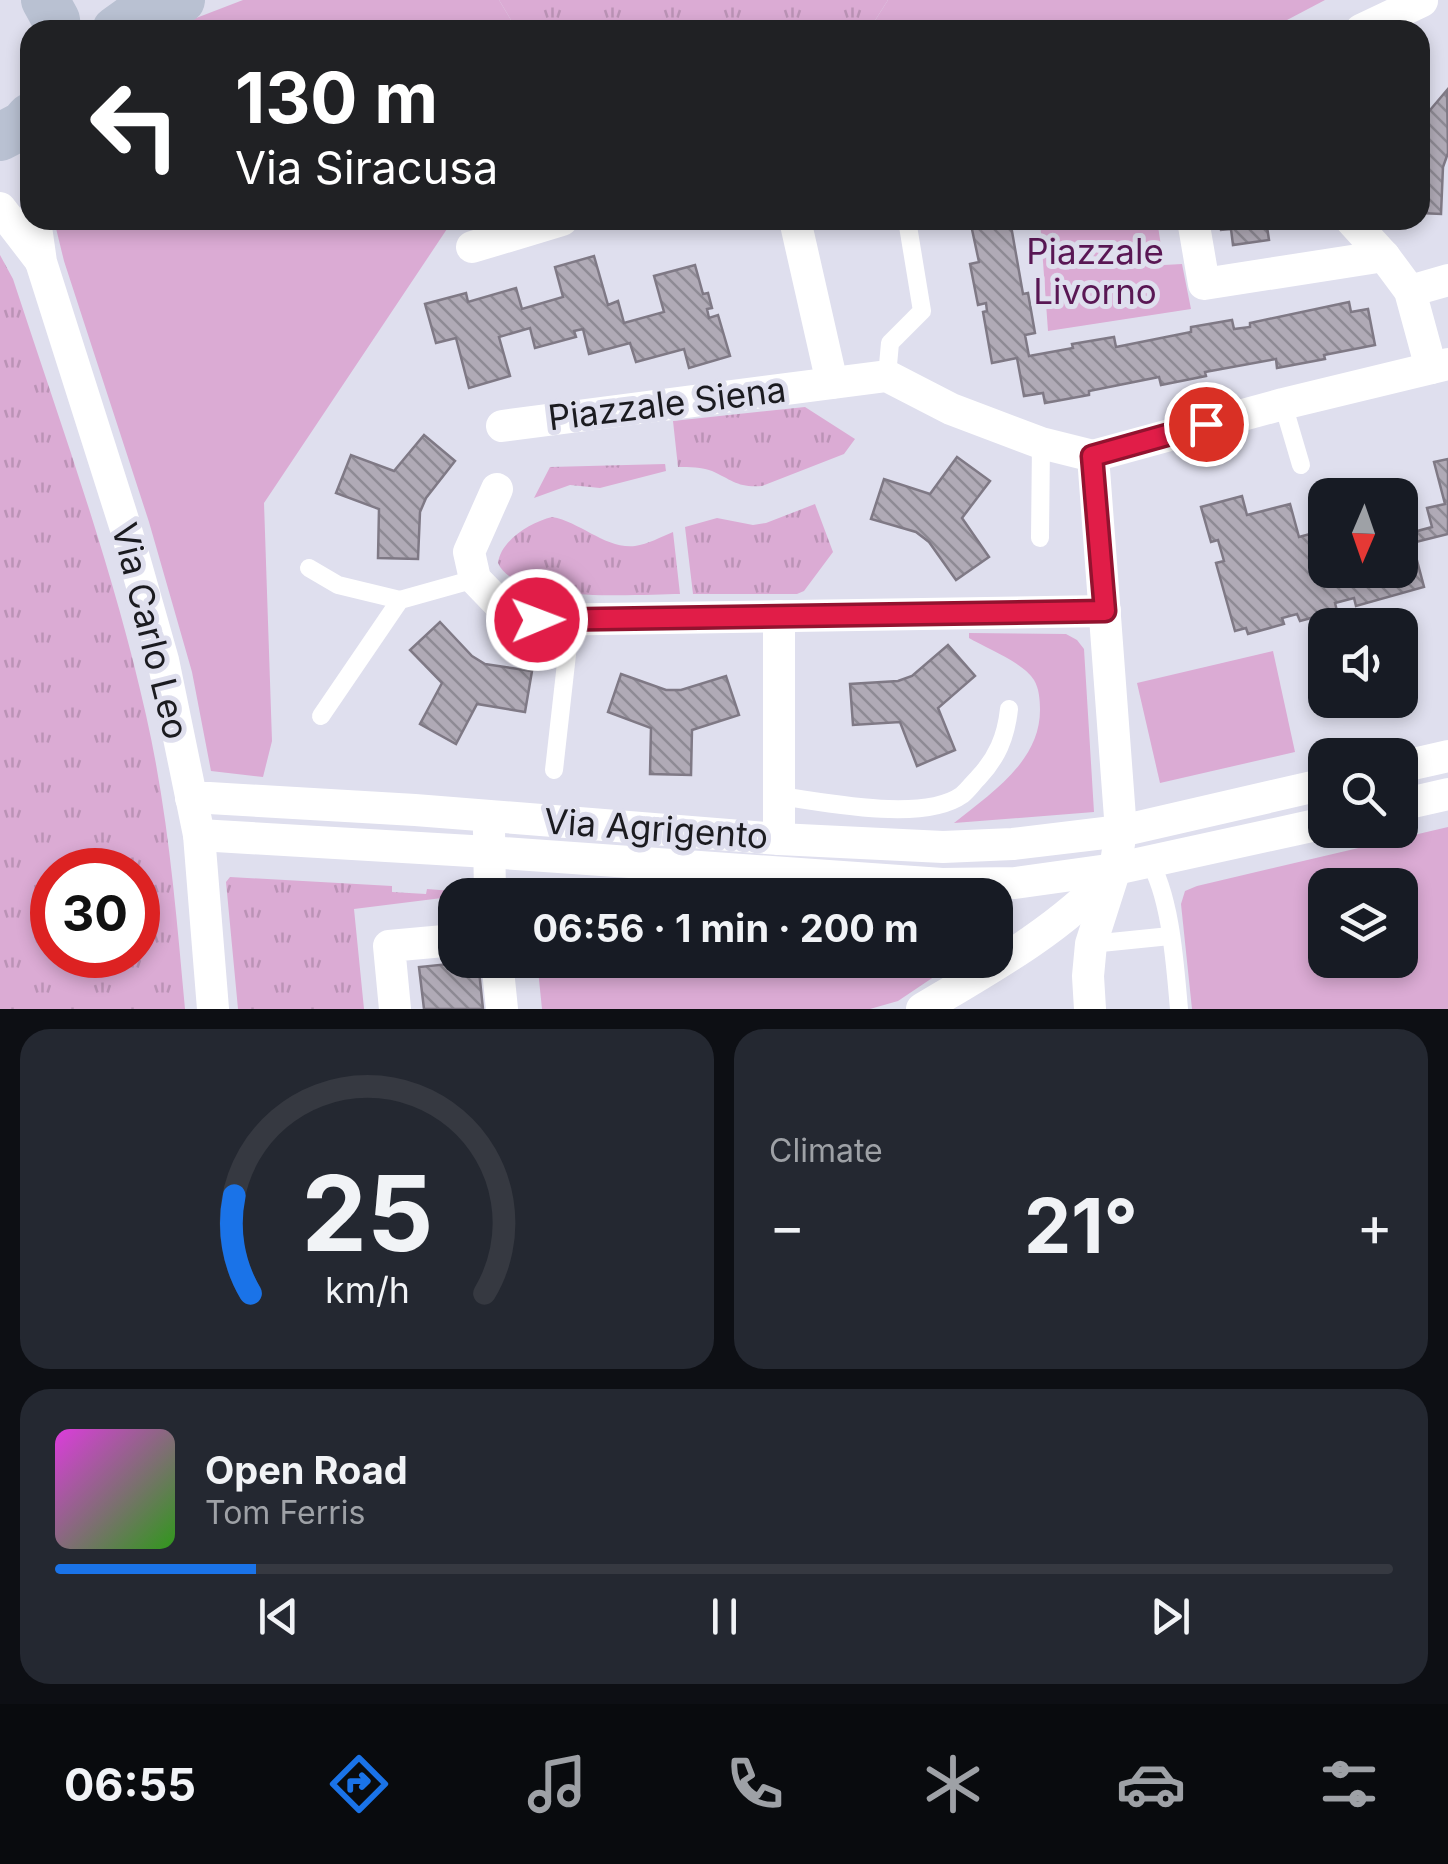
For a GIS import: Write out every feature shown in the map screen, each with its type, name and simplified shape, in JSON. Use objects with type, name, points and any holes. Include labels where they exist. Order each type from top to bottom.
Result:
[{"type":"main road","points":[[130,20],[141,12],[181,0]]},
{"type":"street","points":[[1382,20],[1422,1]]},
{"type":"street","name":"Via Carlo Leo","points":[[0,208],[42,262]]},
{"type":"street","name":"Via Carlo Leo","points":[[37,230],[42,262],[125,526],[162,660],[199,835],[214,1009]]},
{"type":"street","points":[[472,246],[527,230]]},
{"type":"street","name":"Piazzale Siena","points":[[797,230],[832,382]]},
{"type":"street","points":[[1194,230],[1204,284],[1384,256]]},
{"type":"street","points":[[887,376],[951,409],[1092,456],[1440,366],[1410,291],[1360,230]]},
{"type":"street","points":[[1410,291],[1448,280]]},
{"type":"street","name":"Piazzale Siena","points":[[502,426],[887,376]]},
{"type":"street","points":[[1090,1009],[1091,944],[1115,869],[1121,831],[1092,456]]},
{"type":"street","points":[[496,490],[470,552],[475,578],[500,605],[537,620],[1105,611]]},
{"type":"street","points":[[779,616],[779,839]]},
{"type":"street","points":[[1418,763],[1448,756]]},
{"type":"street","name":"Via Agrigento","points":[[191,798],[943,847],[1013,844],[1121,831],[1308,788]]},
{"type":"street","points":[[1418,801],[1448,794]]},
{"type":"street","points":[[489,878],[490,816]]},
{"type":"street","name":"Via Agrigento","points":[[199,835],[942,884],[1014,883],[1115,869],[1308,827]]},
{"type":"street","points":[[922,1009],[1018,950],[1087,900],[1115,869]]},
{"type":"street","points":[[395,1009],[389,946],[438,942]]},
{"type":"street","points":[[499,978],[502,1009]]},
{"type":"lane","points":[[887,376],[890,343],[922,311],[909,230]]},
{"type":"lane","points":[[1283,404],[1301,465]]},
{"type":"lane","points":[[1040,538],[1042,442]]},
{"type":"lane","points":[[309,568],[338,585],[400,600],[475,578]]},
{"type":"lane","points":[[321,716],[400,600]]},
{"type":"lane","points":[[554,770],[571,619]]},
{"type":"lane","points":[[779,796],[891,809],[929,808],[960,796],[993,763],[1007,730],[1009,709]]},
{"type":"lane","points":[[1121,831],[1150,862],[1161,885],[1179,1009]]},
{"type":"lane","points":[[1091,944],[1170,936]]},
{"type":"green space","points":[[243,0],[499,0],[511,20],[191,20]]},
{"type":"green space","points":[[499,0],[888,0],[875,20],[511,20]]},
{"type":"green space","points":[[888,0],[1325,0],[1287,20],[875,20]]},
{"type":"green space","points":[[56,230],[446,230],[264,503],[272,741],[263,777],[211,771],[192,672],[149,522]]},
{"type":"green space","name":"Piazzale Livorno","points":[[1041,230],[1159,230],[1164,265],[1182,264],[1191,309],[1048,331]]},
{"type":"green space","points":[[0,255],[13,279],[67,441],[133,660],[166,825],[185,1009],[0,1009]]},
{"type":"green space","points":[[805,407],[855,439],[844,454],[762,486],[741,485],[704,469],[678,467],[673,421]]},
{"type":"green space","points":[[665,464],[666,471],[600,488],[570,485],[534,498],[550,467]]},
{"type":"green space","points":[[815,504],[833,552],[804,591],[693,594],[685,527],[717,518],[753,525],[766,523]]},
{"type":"green space","points":[[552,517],[624,546],[645,544],[673,532],[680,594],[581,594],[529,586],[510,576],[498,563],[505,547],[526,528]]},
{"type":"green space","points":[[969,633],[1066,634],[1084,649],[1094,812],[954,823],[997,788],[1022,761],[1038,729],[1040,710],[1037,687],[1029,674],[969,638]]},
{"type":"green space","points":[[1273,651],[1295,752],[1160,783],[1137,683]]},
{"type":"green space","points":[[1448,827],[1448,1009],[1192,1009],[1181,904],[1185,891],[1359,848],[1418,848],[1418,834]]},
{"type":"green space","points":[[230,877],[392,886],[392,892],[426,894],[427,889],[438,890],[438,898],[354,909],[364,1009],[238,1009],[226,882]]},
{"type":"green space","points":[[539,978],[932,978],[898,1001],[870,1009],[542,1009]]},
{"type":"building","points":[[1447,90],[1448,153],[1443,167],[1441,214],[1430,213],[1430,110]]},
{"type":"building","points":[[972,230],[1012,230],[1023,294],[1028,293],[1035,333],[1025,335],[1029,356],[1114,337],[1116,347],[1232,320],[1234,329],[1250,327],[1250,323],[1349,302],[1351,312],[1368,309],[1375,345],[1277,368],[1276,359],[1161,385],[1159,377],[1045,403],[1043,393],[1024,396],[1017,358],[992,363],[983,312],[987,311],[986,303],[978,305],[970,264],[979,262]]},
{"type":"building","points":[[1231,230],[1268,230],[1269,240],[1233,245]]},
{"type":"building","points":[[594,256],[608,305],[618,301],[624,323],[664,312],[654,276],[695,265],[703,294],[708,293],[712,308],[707,309],[709,318],[718,315],[730,356],[689,368],[684,349],[636,362],[630,343],[589,354],[583,329],[574,331],[576,337],[535,348],[530,328],[499,337],[510,376],[469,388],[456,338],[436,343],[425,304],[466,293],[468,302],[516,288],[522,309],[563,297],[555,267]]},
{"type":"building","points":[[424,435],[455,461],[420,512],[418,559],[378,558],[379,509],[336,493],[351,455],[394,471]]},
{"type":"building","points":[[957,457],[990,481],[962,518],[989,557],[956,580],[929,542],[916,532],[871,519],[884,479],[930,494]]},
{"type":"building","points":[[1448,459],[1448,534],[1418,542],[1418,531],[1432,527],[1427,508],[1445,504],[1434,462]]},
{"type":"building","points":[[1242,496],[1247,515],[1290,504],[1299,537],[1308,535],[1308,588],[1418,588],[1418,564],[1424,587],[1356,606],[1354,598],[1335,603],[1336,608],[1308,608],[1308,619],[1300,621],[1297,614],[1282,618],[1284,624],[1248,634],[1246,628],[1235,631],[1216,563],[1224,561],[1218,540],[1211,542],[1201,507]]},
{"type":"building","points":[[440,622],[472,656],[485,664],[532,671],[525,712],[477,704],[456,744],[420,724],[442,683],[410,650]]},
{"type":"building","points":[[948,645],[975,676],[938,708],[955,750],[917,766],[900,722],[853,725],[850,684],[898,681],[912,676]]},
{"type":"building","points":[[621,674],[666,690],[681,690],[726,676],[739,715],[692,730],[691,775],[650,774],[651,728],[608,712]]},
{"type":"building","points":[[438,965],[438,978],[480,978],[483,1009],[424,1009],[419,967]]},
{"type":"route","points":[[537,620],[1105,611],[1092,456],[1206,424]]}]
